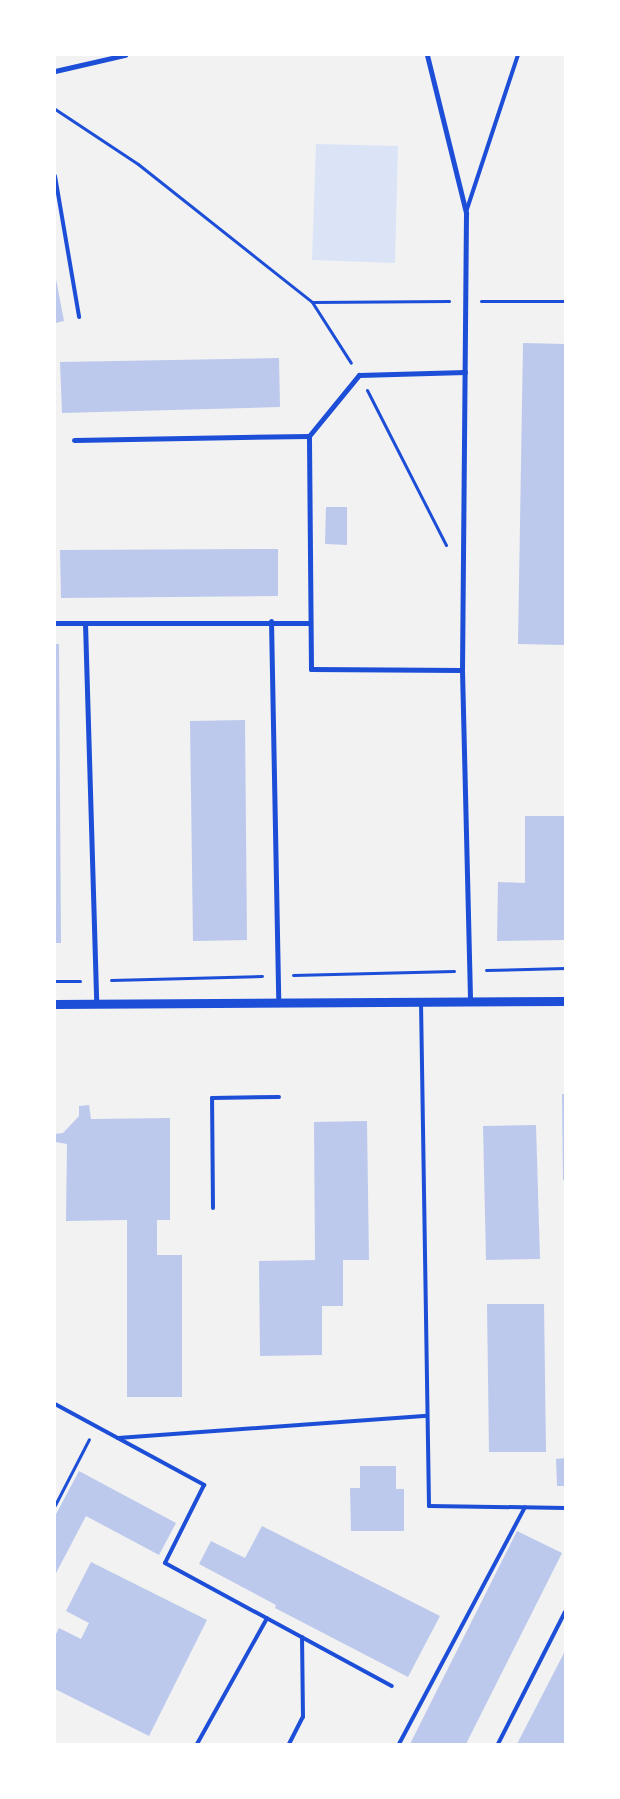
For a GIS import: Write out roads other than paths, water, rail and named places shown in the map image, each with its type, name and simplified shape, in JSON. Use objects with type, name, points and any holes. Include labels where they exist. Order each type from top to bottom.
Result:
[{"type":"street","points":[[55,72],[125,55]]},
{"type":"street","points":[[427,55],[466,212],[462,670],[470,1001]]},
{"type":"street","points":[[462,670],[311,668],[310,436],[359,375],[465,372]]},
{"type":"street","points":[[74,440],[310,436]]},
{"type":"street","points":[[55,624],[271,621],[310,623]]},
{"type":"street","points":[[271,621],[278,1002]]},
{"type":"street","points":[[85,623],[96,1004]]},
{"type":"street","points":[[55,1004],[565,1001]]},
{"type":"lane","points":[[466,212],[518,55]]},
{"type":"lane","points":[[55,176],[79,317]]},
{"type":"lane","points":[[422,1002],[429,1506],[565,1508]]},
{"type":"lane","points":[[213,1208],[212,1098],[279,1097]]},
{"type":"lane","points":[[55,1404],[204,1485],[165,1563],[392,1686]]},
{"type":"lane","points":[[118,1438],[428,1416]]},
{"type":"lane","points":[[399,1744],[525,1507]]},
{"type":"lane","points":[[498,1744],[565,1612]]},
{"type":"lane","points":[[197,1744],[267,1618]]},
{"type":"lane","points":[[289,1744],[303,1717],[302,1637]]}]
